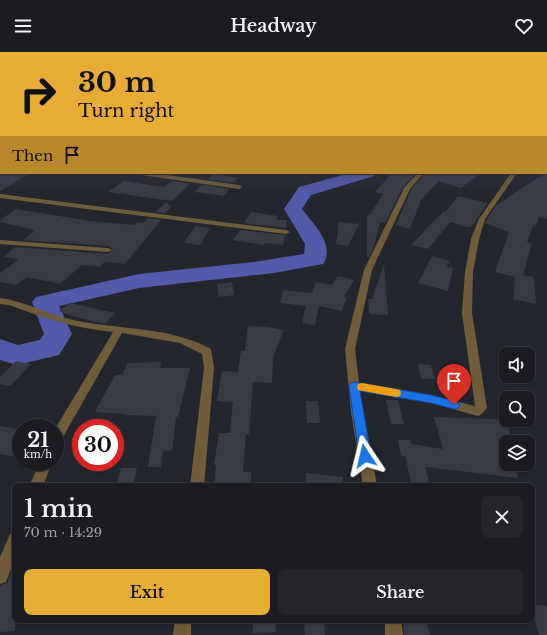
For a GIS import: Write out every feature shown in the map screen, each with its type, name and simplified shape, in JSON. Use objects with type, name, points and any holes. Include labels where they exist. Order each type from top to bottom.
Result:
[{"type":"street","points":[[148,174],[239,187]]},
{"type":"street","points":[[369,483],[357,412],[350,349],[368,270],[407,188],[420,174]]},
{"type":"street","points":[[354,386],[431,399],[478,411],[481,408],[467,313],[469,272],[482,219],[513,174]]},
{"type":"street","points":[[0,196],[286,232]]},
{"type":"street","points":[[0,242],[108,250]]},
{"type":"street","points":[[0,301],[10,302],[82,325],[173,338],[201,346],[207,352],[209,368],[197,483]]},
{"type":"street","points":[[64,425],[119,330]]},
{"type":"street","points":[[37,483],[42,471]]},
{"type":"street","points":[[0,576],[12,546]]},
{"type":"street","points":[[182,635],[183,623]]},
{"type":"street","points":[[393,623],[394,635]]},
{"type":"building","points":[[0,174],[29,174],[0,191]]},
{"type":"building","points":[[214,174],[238,178],[234,183],[208,179]]},
{"type":"building","points":[[391,174],[415,174],[403,187],[385,223],[380,222],[374,246],[369,257],[367,257],[367,215],[370,215],[383,194],[375,192]]},
{"type":"building","points":[[424,174],[480,174],[461,188],[439,181],[421,200],[410,229],[396,225],[411,190]]},
{"type":"building","points":[[544,174],[547,174],[547,219],[539,217],[537,223],[533,226],[527,242],[532,243],[523,275],[534,277],[536,304],[513,299],[515,277],[495,272],[509,232],[485,223],[496,205]]},
{"type":"building","points":[[124,181],[163,187],[172,181],[190,184],[172,201],[108,192]]},
{"type":"building","points":[[202,185],[229,189],[224,196],[195,192]]},
{"type":"building","points":[[458,196],[488,203],[470,228],[450,222],[428,249],[411,245],[444,211],[446,212]]},
{"type":"building","points":[[166,202],[171,207],[166,213],[155,212]]},
{"type":"building","points":[[16,209],[90,221],[133,225],[137,222],[143,223],[148,218],[161,220],[125,264],[104,262],[100,267],[82,265],[60,284],[27,277],[16,285],[0,282],[0,273],[19,259],[4,257],[15,247],[108,254],[113,249],[108,246],[23,240],[35,230],[0,222],[0,220]]},
{"type":"building","points":[[251,212],[278,216],[276,220],[287,220],[286,228],[244,223]]},
{"type":"building","points":[[339,222],[359,224],[348,246],[336,244]]},
{"type":"building","points":[[195,226],[210,228],[200,245],[184,243]]},
{"type":"building","points":[[240,230],[285,235],[283,245],[264,243],[264,245],[233,240]]},
{"type":"building","points":[[432,256],[450,261],[446,267],[453,268],[448,291],[418,283]]},
{"type":"building","points":[[384,264],[388,315],[369,314],[368,299],[372,299]]},
{"type":"building","points":[[338,276],[354,280],[344,297],[347,297],[342,311],[319,306],[315,325],[302,323],[306,306],[280,303],[283,290],[312,293],[316,282],[332,285]]},
{"type":"building","points":[[232,282],[234,295],[219,297],[217,284]]},
{"type":"building","points":[[70,303],[115,313],[105,324],[72,316],[59,311]]},
{"type":"building","points":[[248,326],[268,327],[284,330],[273,357],[272,383],[253,382],[249,434],[246,434],[243,472],[251,472],[251,483],[214,483],[216,465],[214,465],[219,433],[230,433],[233,402],[217,401],[222,371],[238,372],[241,351],[245,351]]},
{"type":"building","points":[[16,361],[31,364],[10,386],[0,384],[0,377]]},
{"type":"building","points":[[161,362],[160,368],[190,368],[178,417],[176,417],[172,450],[163,451],[161,467],[148,467],[156,416],[95,412],[115,375],[122,375],[128,363]]},
{"type":"building","points":[[418,364],[431,365],[435,379],[421,378]]},
{"type":"building","points":[[386,400],[398,400],[404,424],[391,424]]},
{"type":"building","points":[[306,401],[318,401],[320,423],[307,423]]},
{"type":"building","points":[[434,417],[499,420],[499,427],[509,427],[510,435],[499,435],[499,471],[516,471],[518,478],[425,467],[429,483],[411,483],[405,456],[401,456],[398,440],[410,440],[411,444],[443,449]]},
{"type":"building","points":[[0,426],[12,428],[12,456],[0,454]]},
{"type":"building","points":[[124,468],[137,468],[134,483],[117,483],[120,471],[124,471]]},
{"type":"building","points":[[306,473],[343,477],[343,483],[305,483]]},
{"type":"building","points":[[12,570],[12,623],[15,623],[15,631],[0,632],[0,588],[1,585],[7,583]]},
{"type":"building","points":[[535,604],[547,606],[547,635],[539,635],[535,621]]},
{"type":"building","points":[[253,623],[275,623],[276,632],[253,633]]},
{"type":"building","points":[[304,623],[324,623],[325,635],[305,635]]},
{"type":"building","points":[[403,623],[427,623],[430,635],[404,635]]},
{"type":"waterway","points":[[0,349],[17,355],[49,348],[58,334],[45,302],[139,281],[254,269],[315,259],[316,244],[293,209],[305,191],[364,174]]},
{"type":"slow traffic","points":[[362,387],[396,393]]},
{"type":"route","points":[[365,456],[354,386],[431,399],[454,405]]}]
